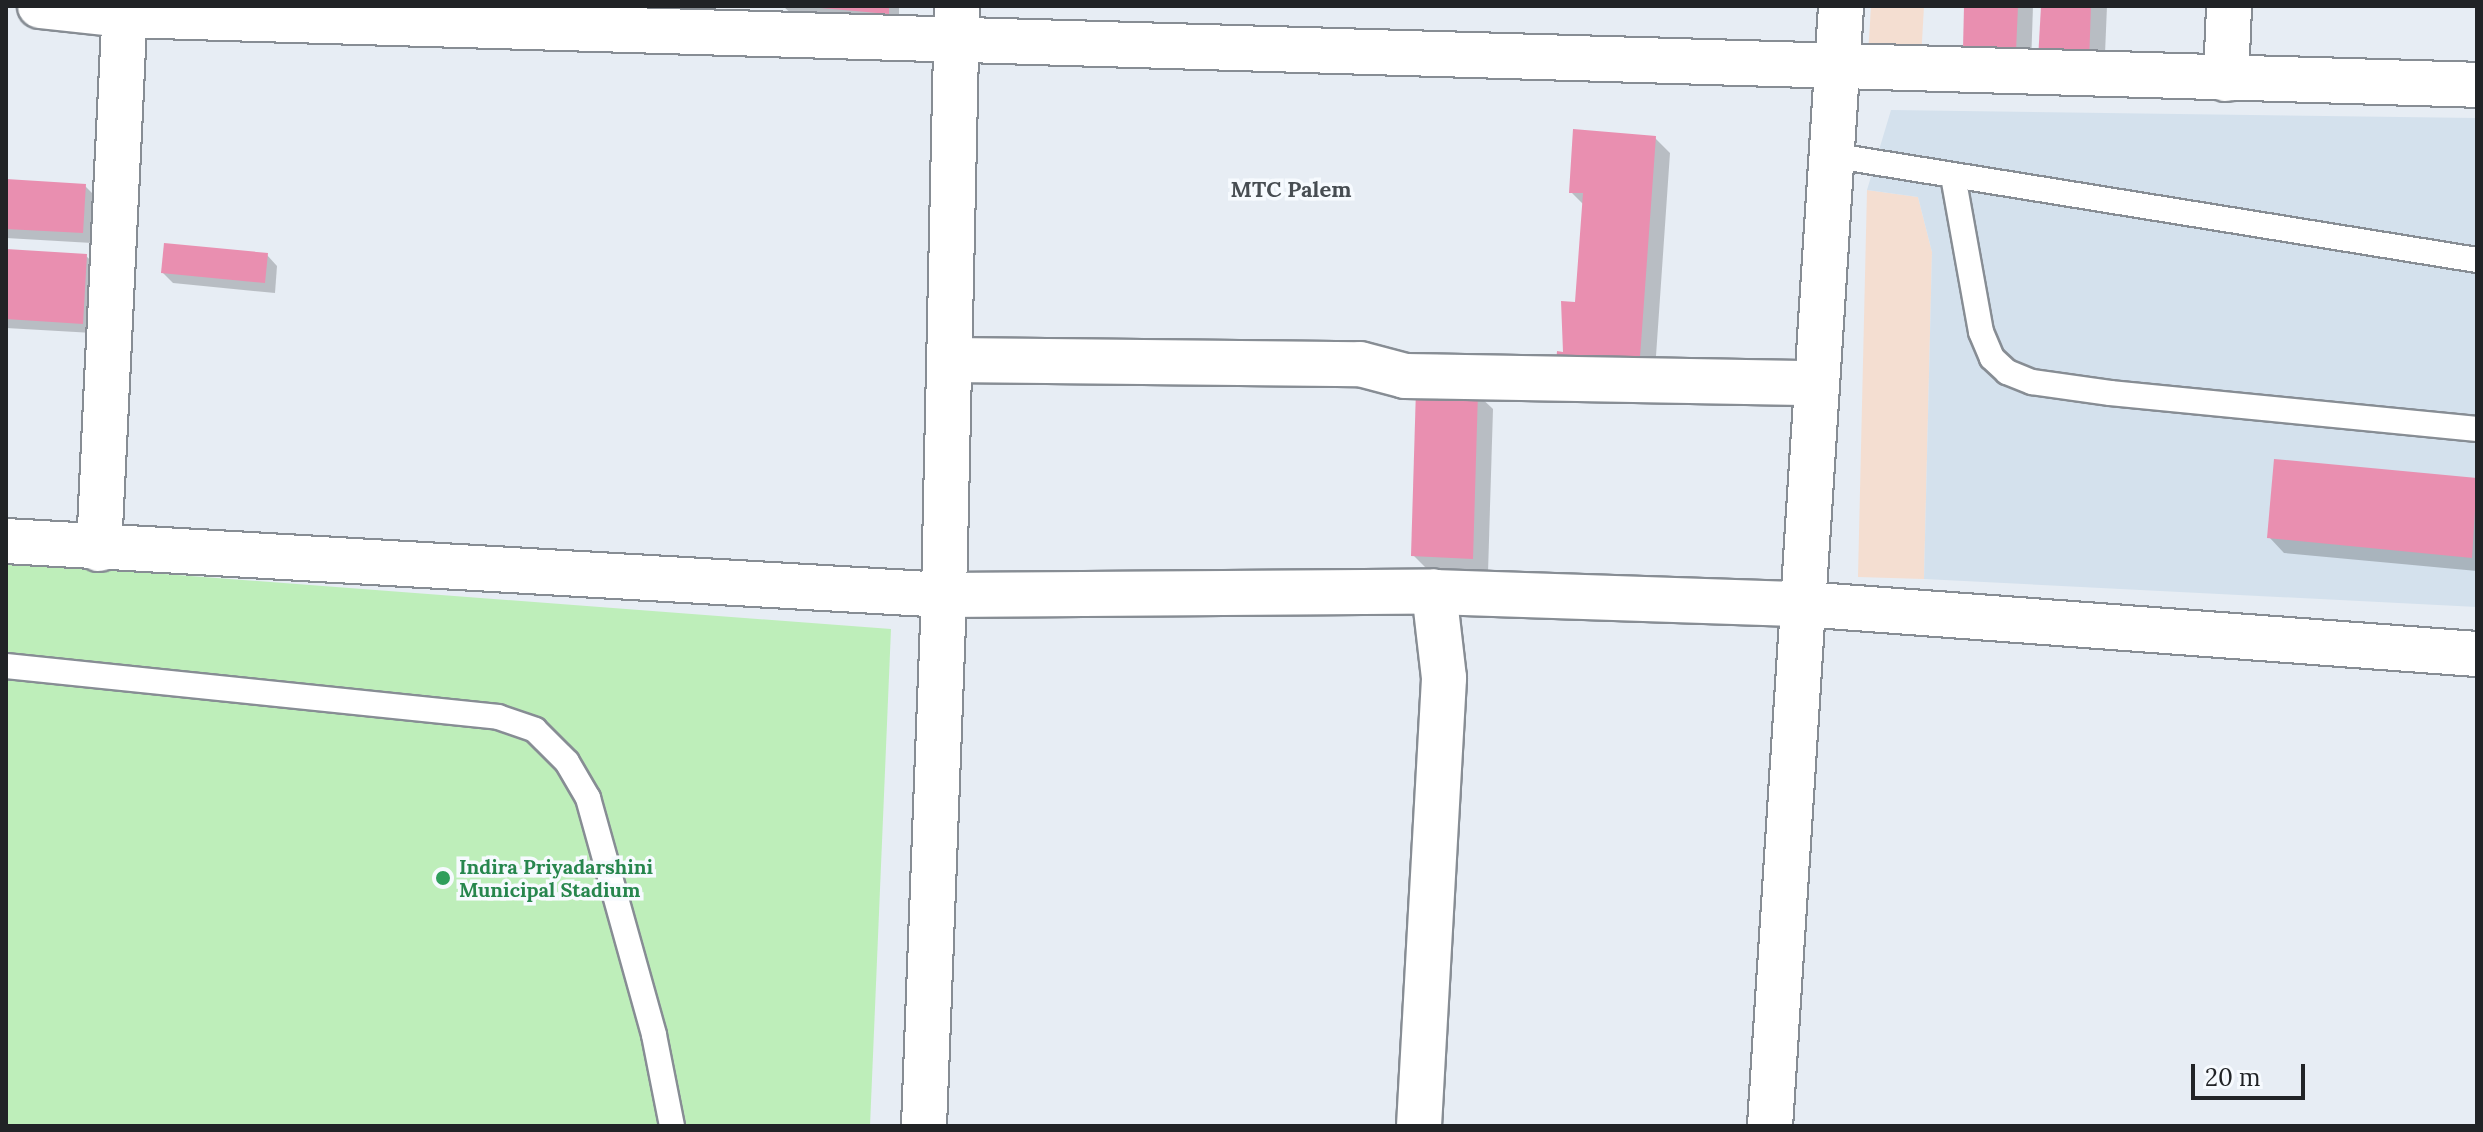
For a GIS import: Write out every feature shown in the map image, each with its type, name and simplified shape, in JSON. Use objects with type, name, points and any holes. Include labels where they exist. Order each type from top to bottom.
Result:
[{"type":"street","points":[[40,6],[124,10],[958,23],[1835,67],[2477,85]]},
{"type":"street","points":[[1770,1126],[1841,6]]},
{"type":"street","points":[[2226,79],[2229,6]]},
{"type":"street","points":[[99,549],[124,10]]},
{"type":"street","points":[[924,1126],[944,595],[958,23]]},
{"type":"street","points":[[950,360],[1360,364],[1405,376],[1816,383]]},
{"type":"street","points":[[6,541],[99,549],[944,595],[1434,592],[1802,604],[2477,654]]},
{"type":"street","points":[[1419,1126],[1444,678],[1434,592]]},
{"type":"lane","points":[[1830,155],[2477,260]]},
{"type":"lane","points":[[1953,176],[1981,332],[1992,358],[2007,372],[2032,382],[2110,393],[2477,429]]},
{"type":"lane","points":[[6,666],[498,717],[535,730],[567,762],[588,798],[650,1020],[672,1126]]},
{"type":"shaded area","points":[[1871,6],[1924,6],[1921,59],[1868,56]]},
{"type":"shaded area","points":[[1891,110],[2477,118],[2477,607],[1924,579],[1932,252],[1918,197],[1867,190]]},
{"type":"shaded area","points":[[1867,190],[1918,197],[1932,252],[1924,579],[1858,577]]},
{"type":"green space","name":"Indira Priyadarshini Municipal Stadium","points":[[6,562],[891,629],[870,1126],[6,1126]]},
{"type":"building","points":[[798,6],[889,6],[889,14]]},
{"type":"building","points":[[1964,6],[2018,6],[2016,51],[1963,49]]},
{"type":"building","points":[[2041,6],[2091,6],[2089,63],[2038,60]]},
{"type":"building","points":[[1573,129],[1656,136],[1639,371],[1556,365],[1557,351],[1563,352],[1561,301],[1575,302],[1583,193],[1569,193]]},
{"type":"building","points":[[6,179],[86,184],[83,233],[6,229]]},
{"type":"building","points":[[164,243],[268,253],[265,283],[161,273]]},
{"type":"building","points":[[6,249],[87,254],[83,324],[6,319]]},
{"type":"building","points":[[1416,389],[1478,392],[1473,559],[1411,556]]},
{"type":"building","points":[[2274,459],[2477,478],[2472,558],[2267,538]]},
{"type":"place","name":"Indira Priyadarshini Municipal Stadium","points":[[443,878]]},
{"type":"district","name":"MTC Palem","points":[[1291,190]]}]
